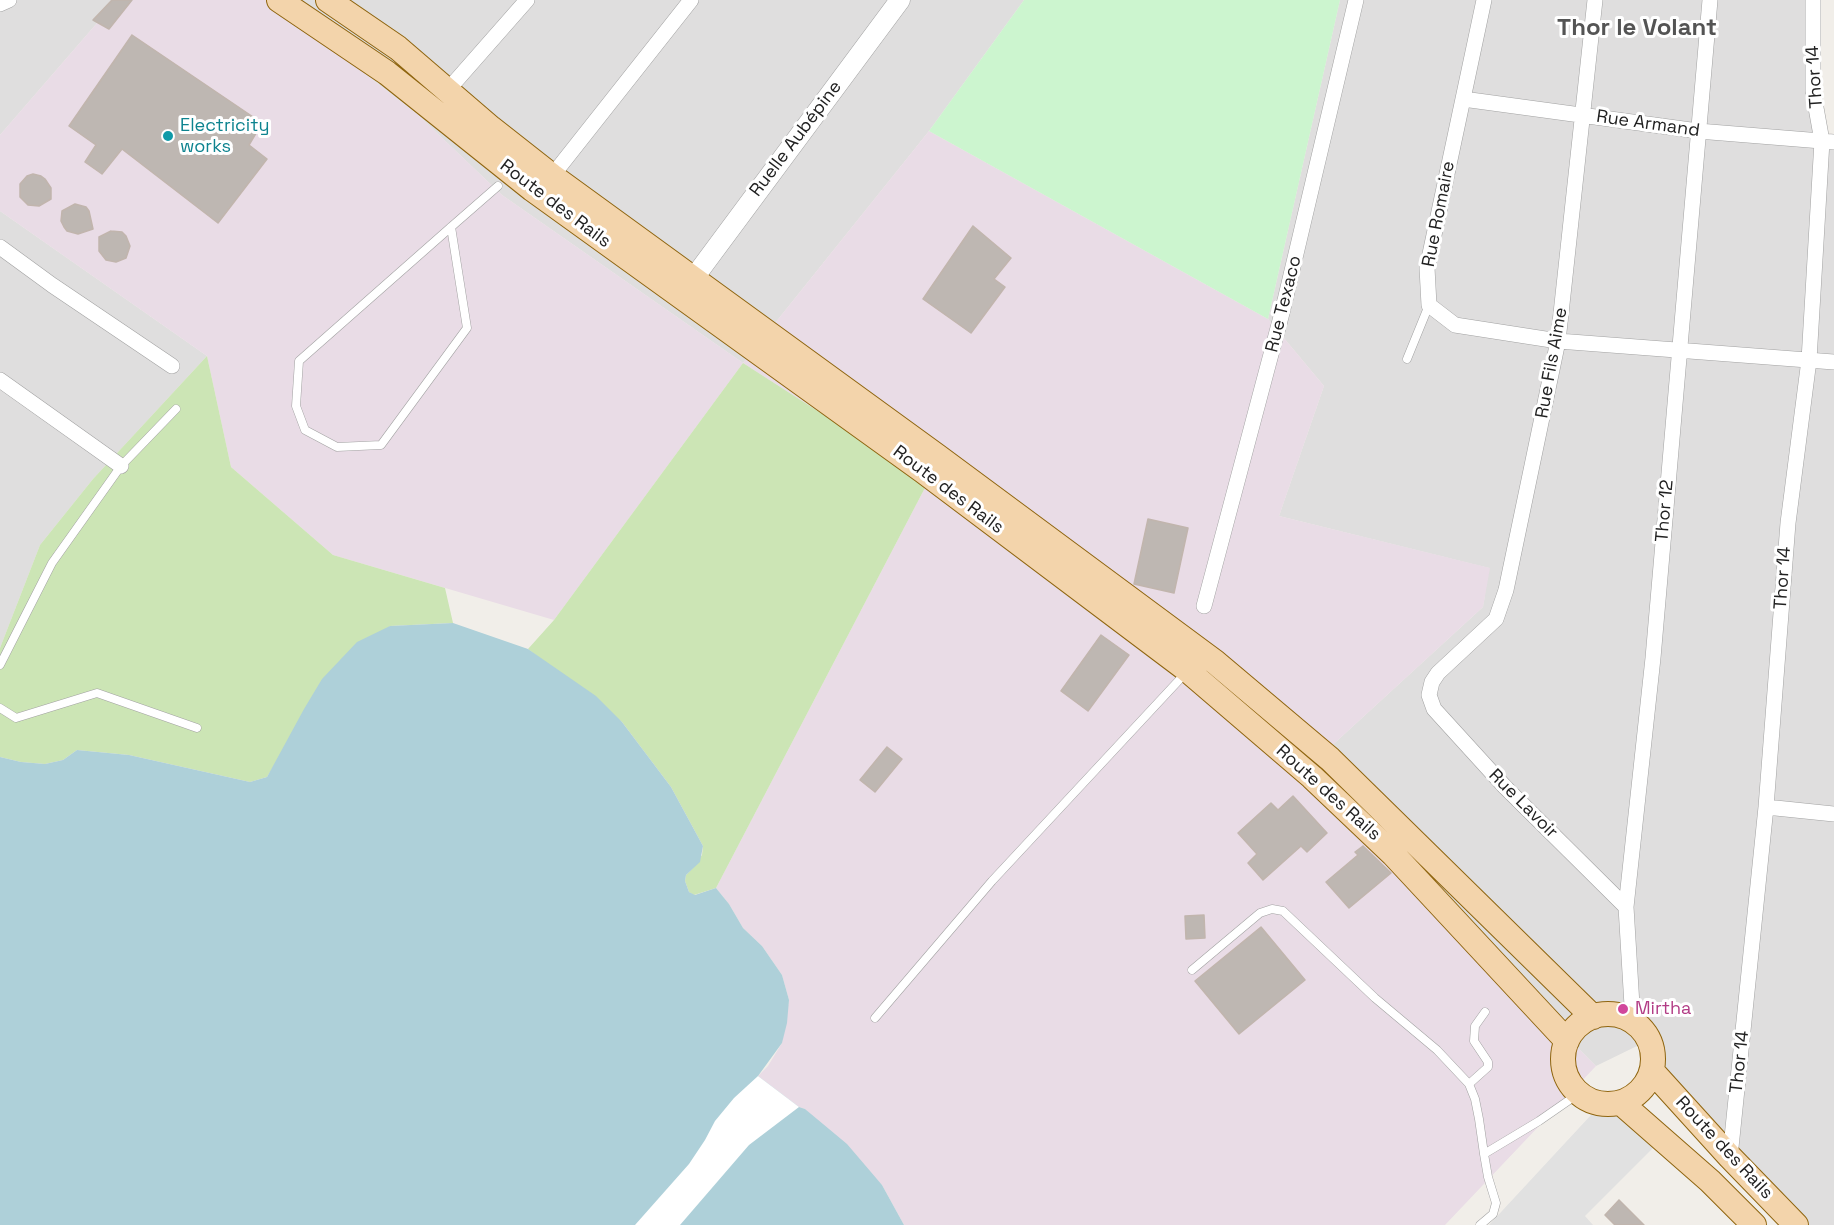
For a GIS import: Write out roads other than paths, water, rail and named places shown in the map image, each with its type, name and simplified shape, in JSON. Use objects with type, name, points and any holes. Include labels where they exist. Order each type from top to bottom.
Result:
[{"type":"main road","name":"Route des Rails","points":[[279,0],[387,73],[532,189],[923,471],[1186,669],[1312,777],[1393,854],[1567,1041]]},
{"type":"main road","name":"Route des Rails","points":[[328,0],[398,48],[491,128],[552,176],[1215,662],[1330,759],[1593,1017]]},
{"type":"main road","points":[[1614,1015],[1633,1022],[1643,1031],[1650,1043],[1653,1057],[1652,1071],[1646,1085],[1635,1096],[1621,1103],[1598,1104],[1578,1094],[1569,1083],[1563,1069],[1563,1055],[1573,1030],[1582,1022],[1593,1017],[1614,1015]]},
{"type":"main road","name":"Route des Rails","points":[[1652,1071],[1796,1225]]},
{"type":"main road","name":"Route des Rails","points":[[1621,1103],[1710,1181],[1754,1225]]},
{"type":"street","points":[[0,4],[9,0]]},
{"type":"street","points":[[447,90],[526,0]]},
{"type":"street","points":[[552,176],[691,0]]},
{"type":"street","name":"Ruelle Aubépine","points":[[693,279],[900,0]]},
{"type":"street","name":"Rue Texaco","points":[[1204,606],[1282,313],[1356,0]]},
{"type":"street","name":"Rue Romaire","points":[[1429,305],[1427,268],[1484,0]]},
{"type":"street","name":"Rue Fils Aime","points":[[1429,695],[1432,682],[1438,673],[1496,619],[1513,561],[1558,341],[1595,0]]},
{"type":"street","name":"Thor 12","points":[[1633,1022],[1626,907],[1653,658],[1710,0]]},
{"type":"street","name":"Thor 14","points":[[1730,1157],[1766,807],[1788,523],[1809,360],[1828,141],[1813,91],[1813,0]]},
{"type":"street","name":"Rue Armand","points":[[1463,99],[1698,131],[1828,141]]},
{"type":"street","points":[[0,247],[172,366]]},
{"type":"street","points":[[1429,305],[1455,325],[1558,341],[1834,362]]},
{"type":"street","points":[[0,380],[121,466]]},
{"type":"street","name":"Rue Lavoir","points":[[1429,695],[1434,709],[1505,787],[1626,907]]},
{"type":"street","points":[[1766,807],[1834,814]]},
{"type":"lane","points":[[451,227],[467,328],[381,445],[337,447],[305,430],[296,406],[299,361],[451,227],[498,186]]},
{"type":"lane","points":[[1407,359],[1429,305]]},
{"type":"lane","points":[[0,665],[52,563],[121,466],[176,409]]},
{"type":"lane","points":[[875,1018],[992,881],[1181,678]]},
{"type":"lane","points":[[0,708],[16,718],[97,693],[197,728]]},
{"type":"lane","points":[[1192,970],[1260,913],[1272,909],[1283,911],[1375,998],[1437,1050],[1469,1084],[1479,1119],[1488,1177],[1496,1203],[1492,1214],[1480,1225]]},
{"type":"lane","points":[[1469,1084],[1488,1068],[1488,1062],[1474,1041],[1475,1026],[1485,1012]]},
{"type":"lane","points":[[1484,1154],[1578,1094]]},
{"type":"water","points":[[453,623],[528,649],[596,696],[622,722],[671,787],[703,846],[700,862],[686,875],[685,881],[689,892],[695,895],[716,888],[729,904],[743,928],[762,946],[782,975],[789,1000],[787,1023],[782,1043],[758,1076],[799,1107],[805,1109],[847,1144],[882,1185],[904,1225],[0,1225],[0,757],[45,764],[63,760],[77,750],[129,755],[250,782],[267,777],[322,679],[357,642],[390,626]]},
{"type":"place","name":"Electricity works","points":[[168,136]]},
{"type":"place","name":"Mirtha","points":[[1623,1009]]},
{"type":"district","name":"Thor le Volant","points":[[1637,28]]}]
